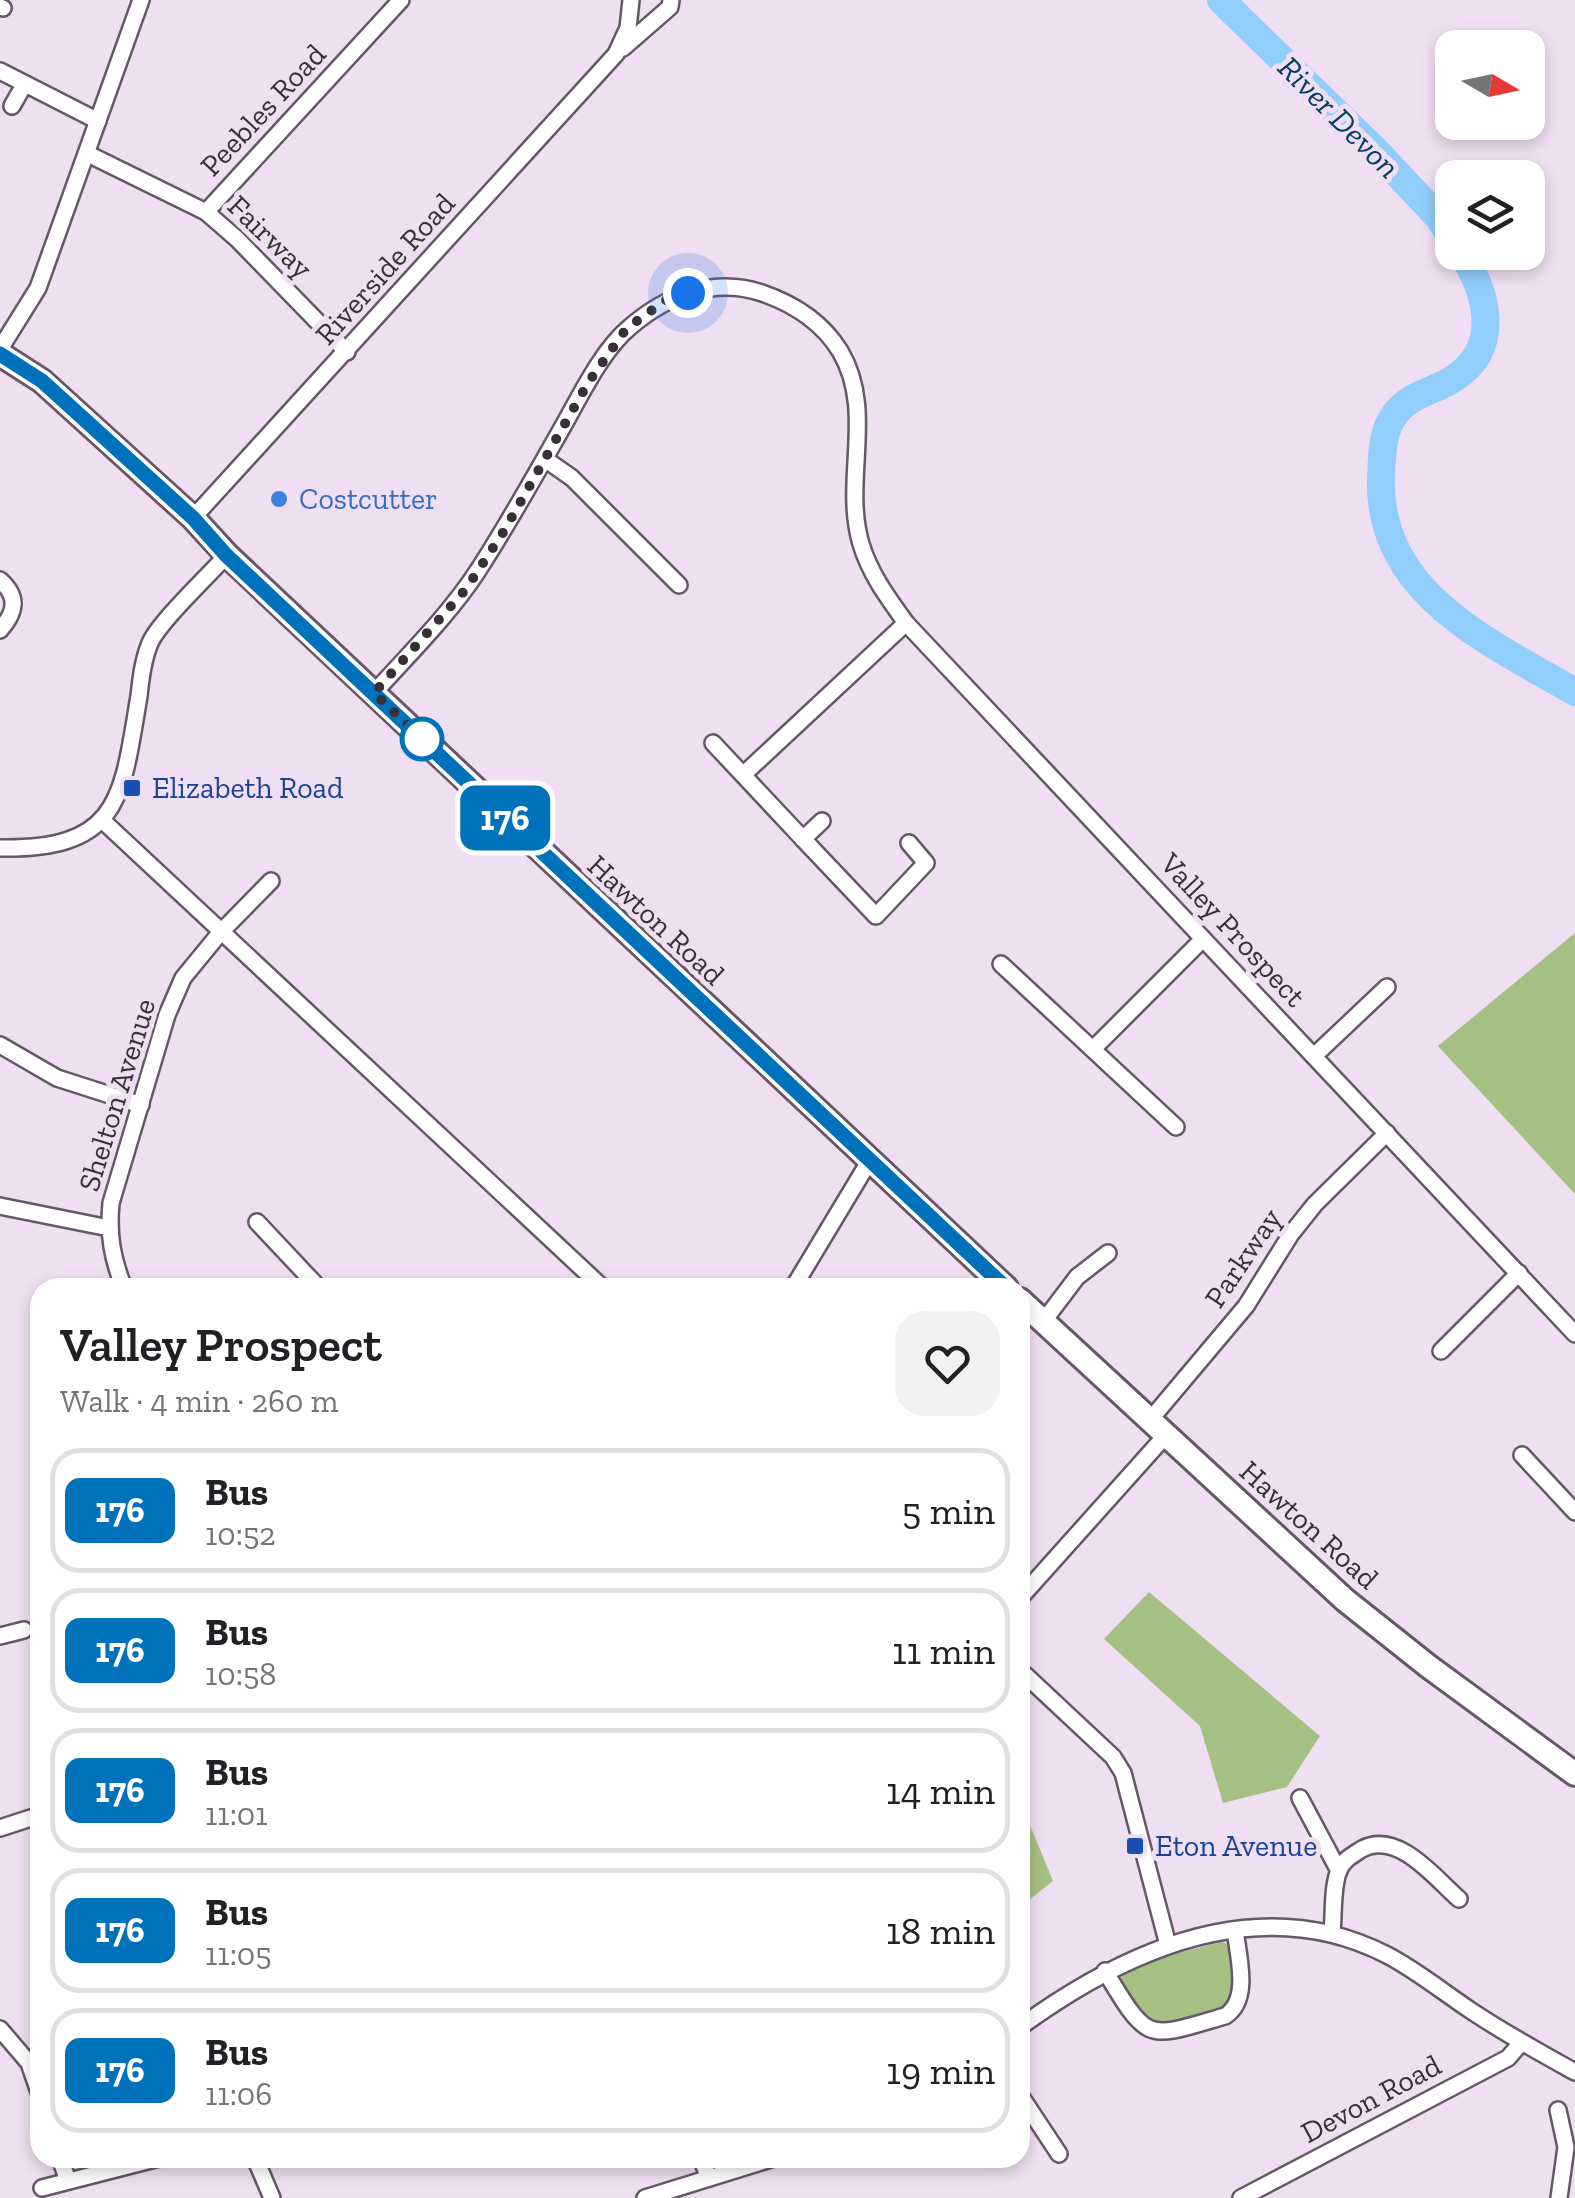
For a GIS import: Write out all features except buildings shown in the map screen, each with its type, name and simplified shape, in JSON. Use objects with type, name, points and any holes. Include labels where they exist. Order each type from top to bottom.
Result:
[{"type":"street","points":[[0,352],[38,288],[141,0]]},
{"type":"street","name":"Peebles Road","points":[[206,212],[401,0]]},
{"type":"street","name":"Riverside Road","points":[[616,54],[628,28],[631,0]]},
{"type":"street","name":"Riverside Road","points":[[193,518],[616,54],[670,7],[670,0]]},
{"type":"street","points":[[0,71],[98,121]]},
{"type":"street","points":[[12,106],[24,85]]},
{"type":"street","name":"Fairway","points":[[88,154],[206,212],[347,352]]},
{"type":"street","name":"Valley Prospect","points":[[374,693],[466,589],[588,383],[626,329],[666,300],[708,286],[752,290],[784,300],[815,320],[838,348],[853,376],[859,411],[855,492],[860,542],[875,580],[906,623],[1575,1334]]},
{"type":"street","name":"Hawton Road","points":[[0,352],[42,381],[193,518],[226,555],[995,1278]]},
{"type":"street","points":[[545,458],[572,478],[679,585]]},
{"type":"street","points":[[0,848],[61,844],[83,836],[102,820],[115,803],[125,779],[144,662],[152,638],[226,555]]},
{"type":"street","points":[[0,580],[10,589],[14,603],[11,617],[0,630]]},
{"type":"street","points":[[744,774],[906,623]]},
{"type":"street","points":[[713,743],[876,916],[926,863],[909,843]]},
{"type":"street","points":[[102,820],[592,1278]]},
{"type":"street","points":[[803,839],[822,821]]},
{"type":"street","name":"Shelton Avenue","points":[[108,1228],[111,1203],[168,1015],[183,978],[271,880]]},
{"type":"street","points":[[1092,1049],[1203,939]]},
{"type":"street","points":[[1001,964],[1176,1127]]},
{"type":"street","points":[[1314,1056],[1387,987]]},
{"type":"street","points":[[0,1045],[57,1078],[141,1105]]},
{"type":"street","name":"Parkway","points":[[1030,1586],[1158,1428],[1246,1306],[1291,1234],[1315,1204],[1386,1133]]},
{"type":"street","points":[[799,1278],[870,1160]]},
{"type":"street","points":[[0,1206],[108,1228],[112,1260],[120,1278]]},
{"type":"street","points":[[257,1222],[310,1278]]},
{"type":"street","points":[[1044,1322],[1077,1278],[1108,1253]]},
{"type":"street","points":[[1441,1350],[1518,1273]]},
{"type":"street","name":"Hawton Road","points":[[1030,1309],[1345,1600],[1575,1774]]},
{"type":"street","points":[[1522,1455],[1575,1512]]},
{"type":"street","points":[[0,1636],[24,1630]]},
{"type":"street","points":[[1030,1679],[1113,1757],[1122,1773],[1168,1945]]},
{"type":"street","points":[[1300,1798],[1339,1871]]},
{"type":"street","points":[[0,1828],[30,1818]]},
{"type":"street","points":[[1332,1932],[1339,1871],[1348,1857],[1369,1846],[1389,1844],[1408,1854],[1459,1899]]},
{"type":"street","points":[[1030,2020],[1106,1970],[1168,1945],[1274,1926],[1332,1932],[1391,1957],[1521,2043],[1575,2072]]},
{"type":"street","points":[[1106,1970],[1140,2023],[1154,2033],[1168,2033],[1225,2016],[1233,2011],[1240,1996],[1236,1930]]},
{"type":"street","points":[[0,2030],[30,2062]]},
{"type":"street","name":"Devon Road","points":[[1241,2198],[1508,2058],[1521,2043]]},
{"type":"street","points":[[1558,2110],[1566,2147],[1559,2198]]},
{"type":"street","points":[[1030,2111],[1059,2154]]},
{"type":"street","points":[[63,2168],[68,2181]]},
{"type":"street","points":[[42,2188],[119,2168]]},
{"type":"street","points":[[260,2168],[272,2198]]},
{"type":"street","points":[[706,2168],[710,2178]]},
{"type":"street","points":[[644,2198],[742,2168]]},
{"type":"green space","points":[[1575,933],[1575,1194],[1438,1046]]},
{"type":"green space","points":[[1149,1592],[1320,1736],[1287,1787],[1223,1803],[1200,1726],[1104,1639]]},
{"type":"green space","points":[[1030,1826],[1032,1830],[1053,1881],[1030,1899]]},
{"type":"green space","points":[[1221,1942],[1228,1944],[1235,1968],[1228,2007],[1168,2028],[1148,2022],[1120,1982],[1123,1974],[1167,1956]]},
{"type":"waterway","name":"River Devon","points":[[1221,0],[1435,214]]},
{"type":"waterway","name":"River Devon","points":[[1471,270],[1485,320],[1479,352],[1453,379],[1408,402],[1390,421],[1381,480],[1385,520],[1398,554],[1419,584],[1445,610],[1509,654],[1575,692]]},
{"type":"bus line","name":"176","points":[[0,354],[42,381],[193,518],[226,555],[995,1278]]},
{"type":"place","name":"Costcutter","points":[[279,499]]},
{"type":"place","name":"Elizabeth Road","points":[[132,788]]},
{"type":"place","name":"Eton Avenue","points":[[1135,1846]]},
{"type":"route","points":[[422,739],[428,744],[374,693],[466,589],[504,531],[588,383],[626,329],[666,300],[688,293]]}]
